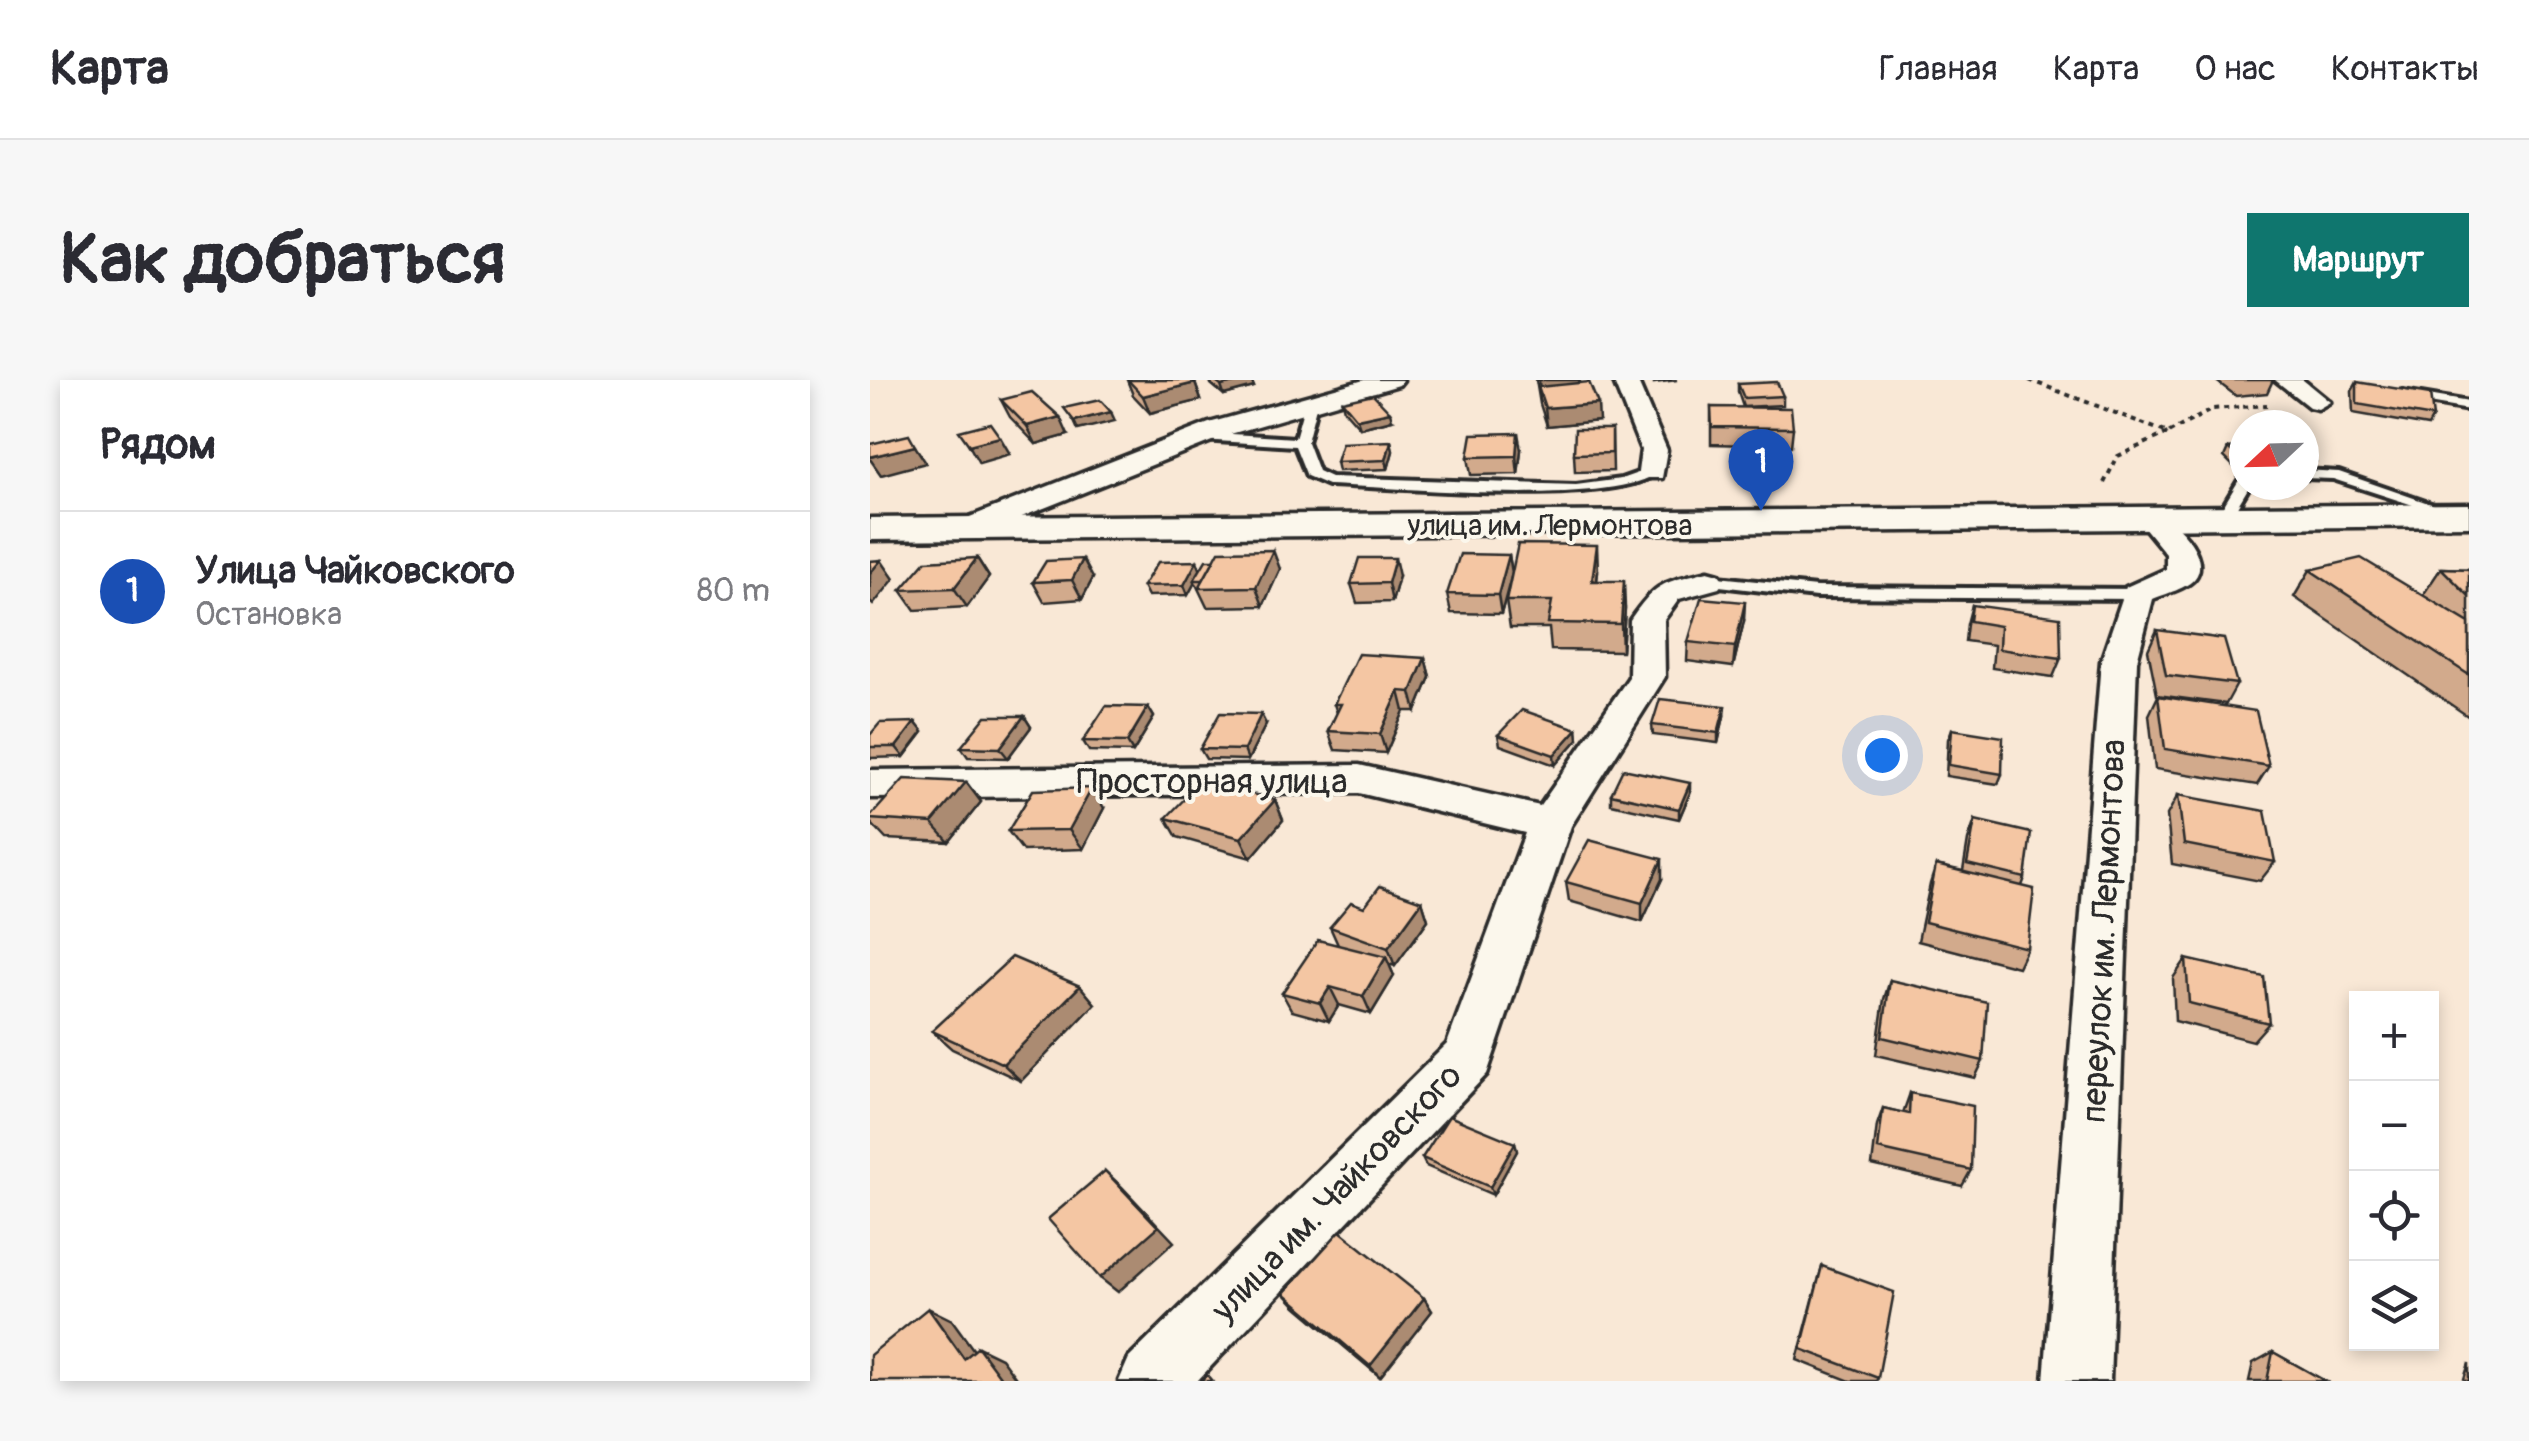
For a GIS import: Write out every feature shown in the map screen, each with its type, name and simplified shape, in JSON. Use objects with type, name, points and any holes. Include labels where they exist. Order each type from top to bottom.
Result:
[{"type":"highway","name":"улица им. Лермонтова","points":[[870,530],[2154,521],[2462,515]]},
{"type":"street","points":[[968,528],[1200,436],[1390,380]]},
{"type":"street","points":[[1625,380],[1654,450],[1652,472]]},
{"type":"street","points":[[2287,380],[2318,402]]},
{"type":"street","points":[[2138,594],[2182,574],[2182,553],[2154,521]]},
{"type":"street","name":"улица им. Чайковского","points":[[1152,1381],[1468,1058],[1550,824],[1648,676],[1647,620],[1667,592],[1708,581]]},
{"type":"street","name":"переулок им. Лермонтова","points":[[2076,1381],[2119,661],[2138,594]]},
{"type":"street","name":"Просторная улица","points":[[870,784],[1360,778],[1550,824]]},
{"type":"lane","points":[[2384,392],[2469,406]]},
{"type":"lane","points":[[1311,403],[1300,442],[1312,473],[1328,481],[1576,489],[1624,483],[1652,472]]},
{"type":"lane","points":[[1200,436],[1300,442]]},
{"type":"lane","points":[[2319,474],[2334,475],[2462,515]]},
{"type":"lane","points":[[2222,520],[2234,500]]},
{"type":"lane","points":[[1708,581],[1816,592],[2138,594]]},
{"type":"path","points":[[2029,380],[2168,433],[2213,409],[2318,402]]},
{"type":"building","points":[[1128,380],[1192,380],[1195,383],[1143,396]]},
{"type":"building","points":[[1213,380],[1246,380],[1221,386]]},
{"type":"building","points":[[1589,382],[1598,404],[1545,408],[1538,387]]},
{"type":"building","points":[[1777,382],[1783,396],[1744,398],[1738,384]]},
{"type":"building","points":[[2357,382],[2430,394],[2433,417],[2357,404]]},
{"type":"building","points":[[1032,392],[1060,417],[1027,426],[1001,400]]},
{"type":"building","points":[[1373,394],[1390,412],[1357,419],[1342,401]]},
{"type":"building","points":[[1100,400],[1111,412],[1074,421],[1064,408]]},
{"type":"building","points":[[1711,407],[1791,408],[1793,428],[1712,427]]},
{"type":"building","points":[[990,423],[1000,437],[969,445],[959,431]]},
{"type":"building","points":[[1575,429],[1612,429],[1612,453],[1574,454]]},
{"type":"building","points":[[1518,433],[1516,456],[1468,457],[1472,434]]},
{"type":"building","points":[[909,435],[915,446],[870,457],[870,444]]},
{"type":"building","points":[[1391,441],[1386,460],[1336,462],[1342,443]]},
{"type":"building","points":[[1518,544],[1597,545],[1592,581],[1624,581],[1621,624],[1548,623],[1552,601],[1506,601]]},
{"type":"building","points":[[1273,550],[1256,587],[1199,588],[1219,551]]},
{"type":"building","points":[[1460,554],[1509,555],[1498,595],[1447,594]]},
{"type":"building","points":[[977,558],[954,588],[901,590],[926,561]]},
{"type":"building","points":[[1359,558],[1395,558],[1388,583],[1351,584]]},
{"type":"building","points":[[2361,558],[2469,623],[2469,675],[2310,570]]},
{"type":"building","points":[[1083,559],[1072,580],[1033,582],[1046,561]]},
{"type":"building","points":[[881,560],[870,573],[870,561]]},
{"type":"building","points":[[1206,560],[1214,560],[1203,580],[1194,580]]},
{"type":"building","points":[[1197,561],[1184,585],[1143,586],[1158,562]]},
{"type":"building","points":[[2441,568],[2469,569],[2469,596]]},
{"type":"building","points":[[1701,598],[1745,602],[1735,647],[1688,642]]},
{"type":"building","points":[[1972,605],[2060,617],[2061,658],[1999,649],[2000,626],[1970,621]]},
{"type":"building","points":[[2157,630],[2224,639],[2237,684],[2166,675]]},
{"type":"building","points":[[1358,654],[1425,658],[1411,692],[1399,691],[1380,734],[1328,731],[1341,704],[1334,704]]},
{"type":"building","points":[[2158,696],[2256,711],[2269,766],[2165,749]]},
{"type":"building","points":[[1660,699],[1725,706],[1718,733],[1652,725]]},
{"type":"building","points":[[1106,706],[1148,707],[1127,742],[1083,741]]},
{"type":"building","points":[[1522,710],[1577,729],[1554,755],[1498,735]]},
{"type":"building","points":[[1220,713],[1261,714],[1244,750],[1200,749]]},
{"type":"building","points":[[986,716],[1024,716],[1000,748],[961,747]]},
{"type":"building","points":[[915,722],[896,747],[870,747],[870,735],[880,723]]},
{"type":"building","points":[[1952,729],[2003,737],[2002,774],[1949,765]]},
{"type":"building","points":[[1623,769],[1690,783],[1679,809],[1611,794]]},
{"type":"building","points":[[904,779],[966,782],[932,823],[870,819]]},
{"type":"building","points":[[1202,781],[1275,800],[1241,838],[1166,818]]},
{"type":"building","points":[[1092,788],[1069,830],[1008,831],[1033,790]]},
{"type":"building","points":[[2178,795],[2265,811],[2275,862],[2184,844]]},
{"type":"building","points":[[1975,820],[2031,833],[2025,878],[1967,864]]},
{"type":"building","points":[[1589,840],[1662,859],[1642,903],[1566,882]]},
{"type":"building","points":[[1936,865],[2034,889],[2027,948],[1925,922]]},
{"type":"building","points":[[1380,886],[1422,901],[1388,948],[1330,927],[1351,902],[1364,907]]},
{"type":"building","points":[[1318,940],[1386,957],[1363,996],[1330,987],[1320,1003],[1282,993]]},
{"type":"building","points":[[1012,957],[1080,986],[1003,1064],[932,1031]]},
{"type":"building","points":[[2186,959],[2264,977],[2269,1023],[2189,1003]]},
{"type":"building","points":[[1890,980],[1987,1002],[1983,1061],[1882,1037]]},
{"type":"building","points":[[1910,1093],[1973,1106],[1971,1170],[1878,1149],[1883,1108],[1909,1114]]},
{"type":"building","points":[[1449,1116],[1515,1143],[1490,1187],[1422,1158]]},
{"type":"building","points":[[1105,1171],[1158,1227],[1100,1278],[1048,1219]]},
{"type":"building","points":[[1340,1231],[1424,1298],[1370,1366],[1284,1293]]},
{"type":"building","points":[[1822,1266],[1894,1292],[1878,1378],[1801,1349]]},
{"type":"building","points":[[928,1308],[964,1359],[978,1347],[1001,1378],[870,1381],[870,1355]]},
{"type":"building","points":[[2273,1352],[2325,1381],[2267,1381]]},
{"type":"place","name":"Улица Чайковского","points":[[1761,511]]}]
